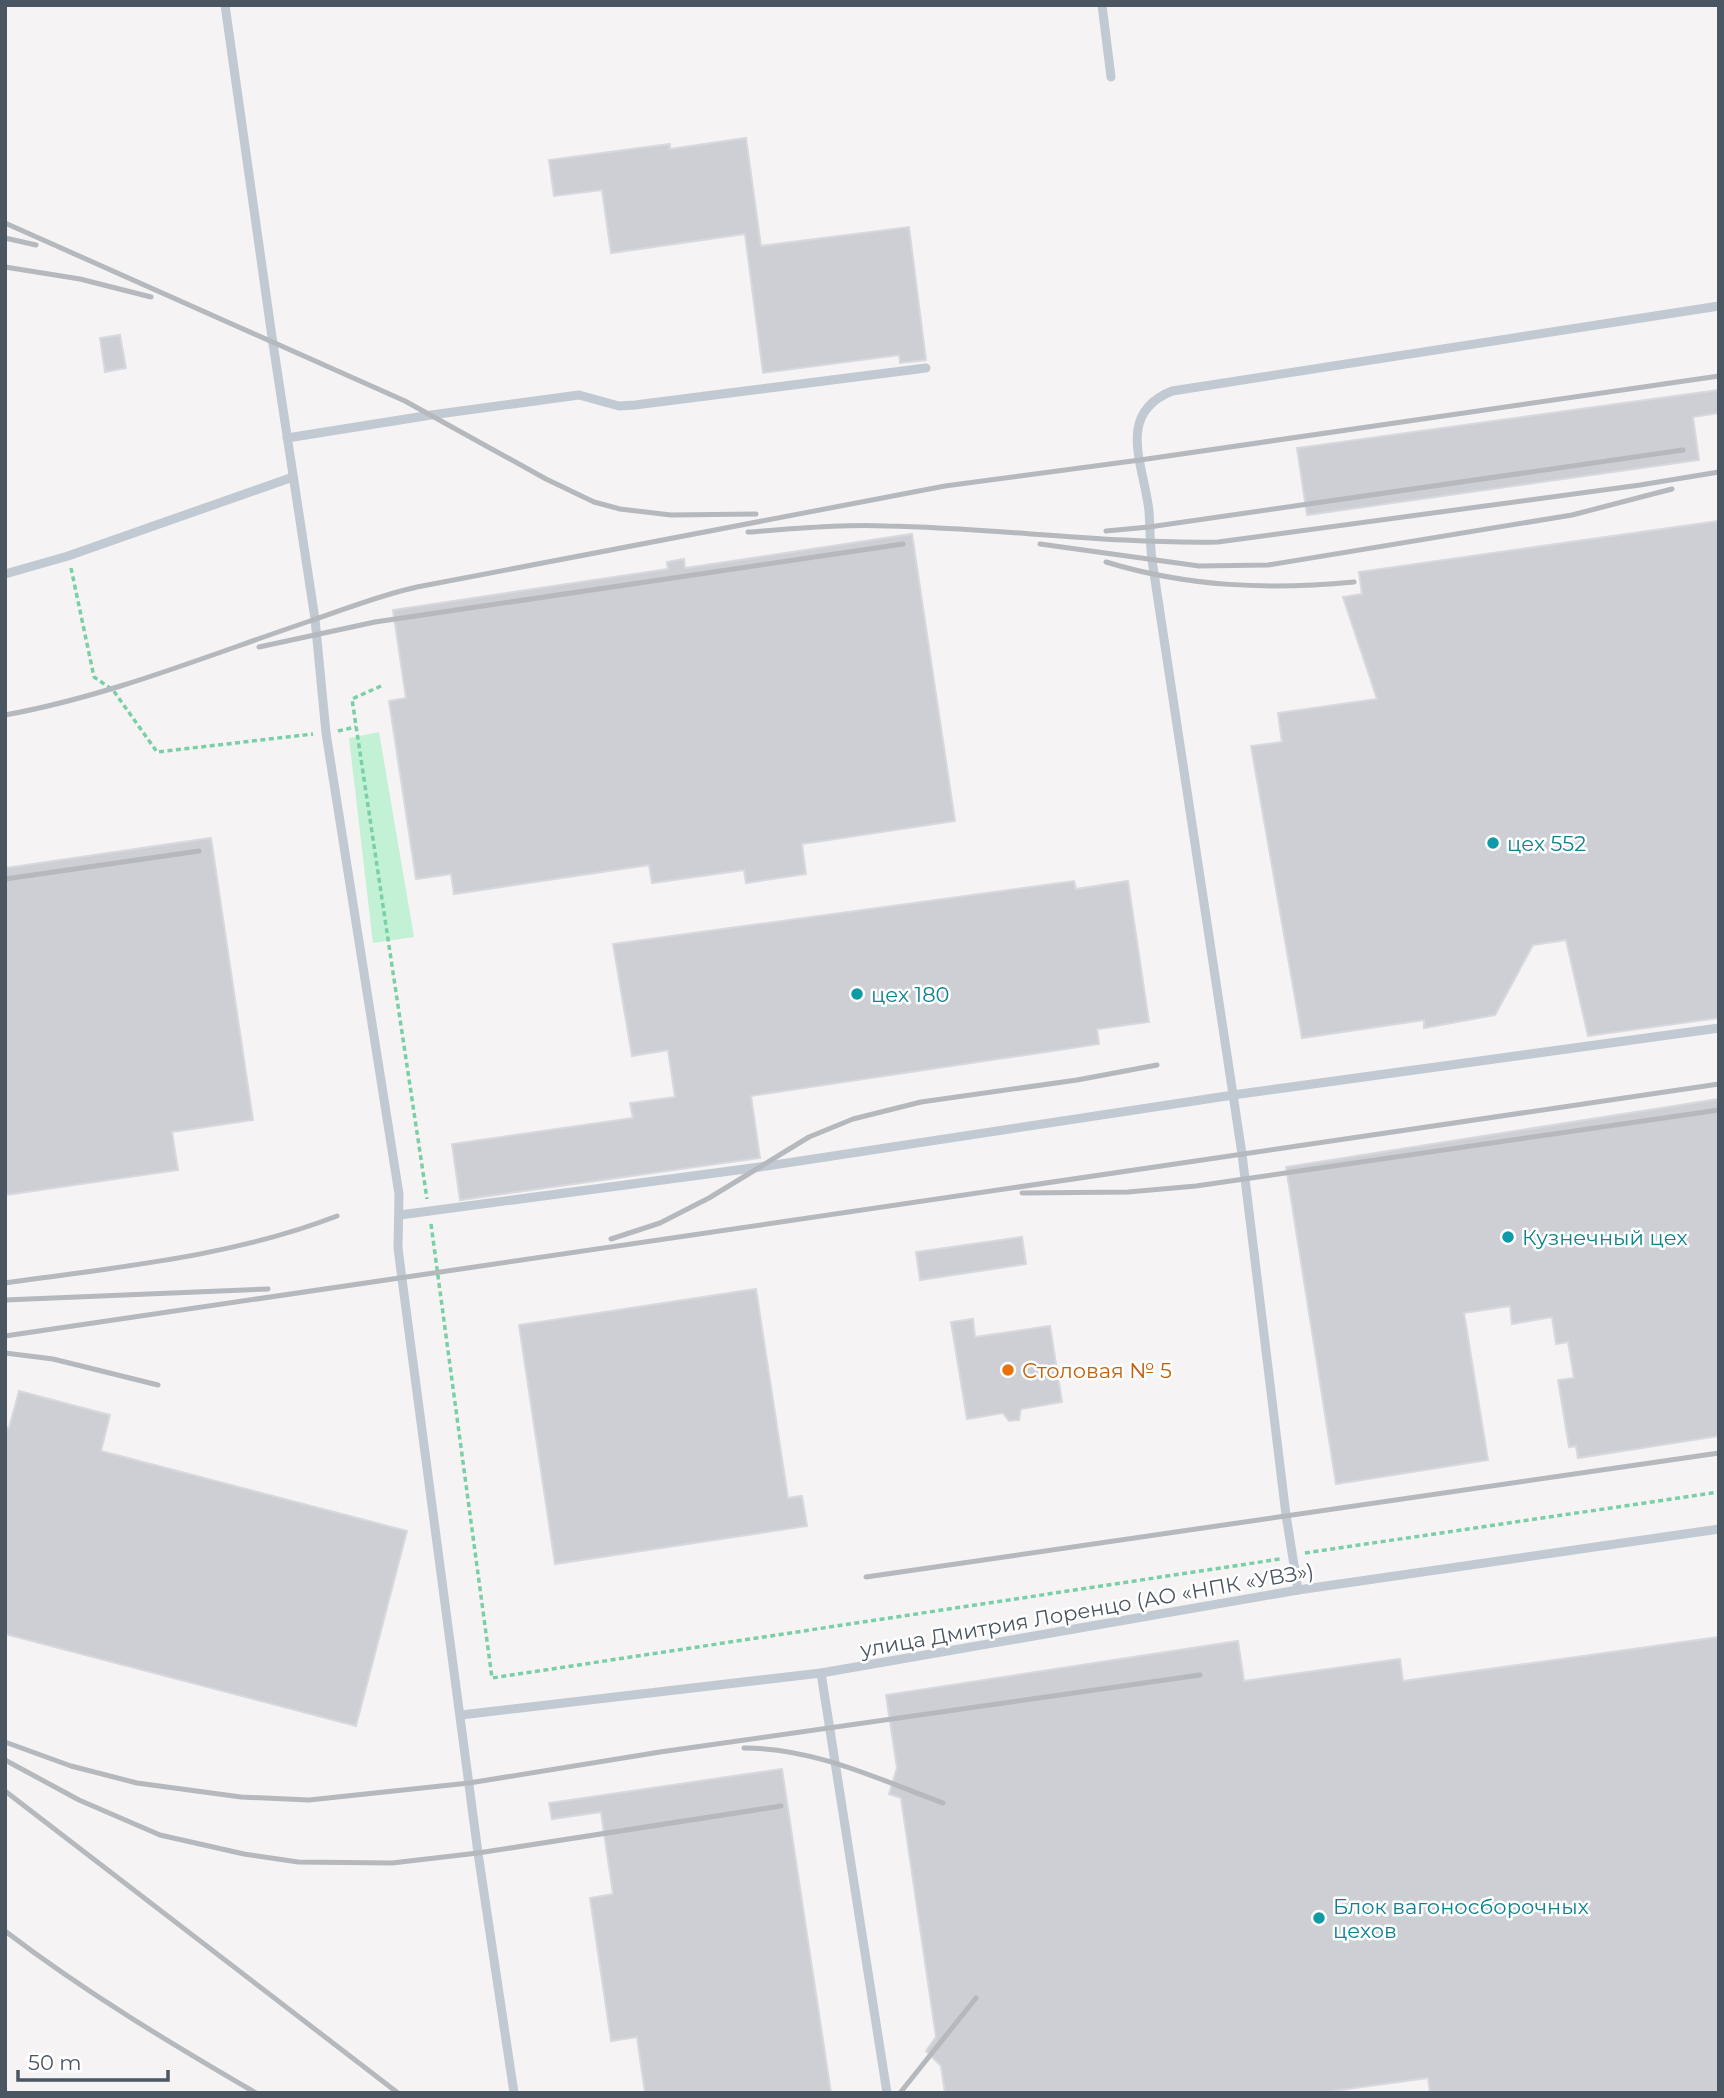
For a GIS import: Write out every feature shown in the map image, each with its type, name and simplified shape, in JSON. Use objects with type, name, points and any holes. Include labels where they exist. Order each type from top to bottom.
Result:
[{"type":"lane","points":[[225,5],[317,634],[326,733],[399,1194],[398,1248],[514,2093]]},
{"type":"lane","points":[[1102,5],[1111,77]]},
{"type":"lane","points":[[1298,1590],[1242,1154],[1152,560],[1149,511],[1136,442],[1137,429],[1147,405],[1157,396],[1172,391],[1719,306]]},
{"type":"lane","points":[[287,438],[579,395],[619,406],[635,405],[926,368]]},
{"type":"lane","points":[[5,574],[68,556],[293,477]]},
{"type":"lane","points":[[400,1216],[760,1167],[1232,1096],[1719,1028]]},
{"type":"lane","name":"улица Дмитрия Лоренцо (АО «НПК «УВЗ»)","points":[[461,1715],[821,1673],[1298,1590],[1719,1529]]},
{"type":"lane","points":[[821,1673],[887,2093]]},
{"type":"path","points":[[68,556],[94,677],[113,690],[157,752],[326,733],[356,727]]},
{"type":"path","points":[[381,685],[352,699],[429,1212],[492,1678],[1719,1492]]},
{"type":"green space","points":[[379,732],[414,937],[373,943],[349,738]]},
{"type":"building","points":[[746,138],[761,246],[909,227],[926,360],[900,363],[899,355],[763,373],[745,234],[611,253],[602,190],[554,196],[549,160],[670,144],[670,149]]},
{"type":"building","points":[[120,335],[126,368],[105,372],[100,338]]},
{"type":"building","points":[[1719,390],[1719,413],[1693,417],[1699,460],[1307,515],[1297,448]]},
{"type":"building","name":"цех 552","points":[[1719,521],[1719,1018],[1588,1036],[1566,940],[1533,945],[1495,1015],[1424,1028],[1424,1020],[1302,1038],[1251,746],[1282,742],[1278,713],[1377,699],[1343,597],[1362,594],[1359,572]]},
{"type":"building","points":[[912,534],[955,821],[802,844],[806,874],[746,883],[744,870],[652,883],[649,865],[454,894],[451,874],[416,879],[389,701],[406,698],[393,610],[668,569],[667,562],[684,559],[685,568]]},
{"type":"building","points":[[211,838],[253,1120],[172,1132],[178,1170],[5,1195],[5,868]]},
{"type":"building","name":"цех 180","points":[[1074,881],[1076,889],[1128,881],[1149,1022],[1097,1029],[1099,1044],[751,1096],[760,1158],[460,1200],[452,1144],[633,1118],[630,1103],[675,1097],[668,1050],[632,1056],[613,944]]},
{"type":"building","name":"Кузнечный цех","points":[[1719,1099],[1719,1436],[1578,1458],[1576,1446],[1569,1447],[1558,1380],[1574,1378],[1568,1342],[1556,1344],[1552,1317],[1512,1324],[1510,1306],[1464,1313],[1488,1460],[1336,1484],[1286,1167]]},
{"type":"building","points":[[1022,1237],[1026,1264],[920,1280],[916,1252]]},
{"type":"building","points":[[756,1289],[788,1498],[802,1496],[807,1526],[555,1564],[519,1325]]},
{"type":"building","name":"Столовая № 5","points":[[973,1319],[975,1337],[1050,1326],[1062,1402],[1021,1409],[1019,1420],[1009,1421],[1003,1413],[967,1419],[951,1322]]},
{"type":"building","points":[[19,1391],[110,1415],[101,1451],[407,1531],[356,1726],[5,1634],[5,1427],[9,1428]]},
{"type":"building","name":"Блок вагоносборочных цехов","points":[[1719,1637],[1719,2093],[1430,2093],[1428,2078],[1318,2093],[945,2093],[941,2066],[926,2051],[936,2037],[901,1798],[889,1794],[897,1768],[886,1695],[1238,1641],[1244,1681],[1400,1659],[1403,1681]]},
{"type":"building","points":[[782,1769],[831,2093],[645,2093],[637,2037],[611,2041],[590,1898],[613,1894],[601,1812],[552,1819],[549,1803]]},
{"type":"railway","points":[[5,223],[405,401],[546,479],[594,502],[620,509],[671,515],[756,514]]},
{"type":"railway","points":[[5,238],[36,245]]},
{"type":"railway","points":[[5,267],[80,279],[151,297]]},
{"type":"railway","points":[[5,715],[121,686],[417,587],[945,486],[1719,376]]},
{"type":"railway","points":[[1106,531],[1683,450]]},
{"type":"railway","points":[[748,532],[817,527],[928,527],[1135,541],[1218,542],[1719,472]]},
{"type":"railway","points":[[1040,544],[1199,566],[1268,565],[1572,515],[1672,489]]},
{"type":"railway","points":[[259,647],[375,622],[903,544]]},
{"type":"railway","points":[[1106,562],[1167,577],[1229,584],[1291,586],[1354,582]]},
{"type":"railway","points":[[5,879],[199,851]]},
{"type":"railway","points":[[611,1239],[660,1223],[709,1198],[809,1137],[853,1119],[921,1102],[1077,1080],[1157,1065]]},
{"type":"railway","points":[[5,1336],[1719,1084]]},
{"type":"railway","points":[[1022,1193],[1128,1192],[1196,1186],[1719,1110]]},
{"type":"railway","points":[[5,1283],[131,1266],[215,1251],[256,1242],[337,1216]]},
{"type":"railway","points":[[5,1300],[268,1289]]},
{"type":"railway","points":[[5,1353],[53,1359],[158,1385]]},
{"type":"railway","points":[[866,1577],[1719,1453]]},
{"type":"railway","points":[[5,1742],[71,1766],[137,1783],[241,1797],[309,1800],[469,1783],[660,1752],[1200,1675]]},
{"type":"railway","points":[[744,1748],[770,1749],[821,1759],[943,1803]]},
{"type":"railway","points":[[5,1760],[79,1800],[160,1835],[244,1854],[298,1862],[392,1863],[478,1853],[781,1806]]},
{"type":"railway","points":[[5,1791],[398,2093]]},
{"type":"railway","points":[[5,1931],[128,2016],[256,2093]]},
{"type":"railway","points":[[900,2093],[976,1998]]},
{"type":"place","name":"цех 552","points":[[1493,843]]},
{"type":"place","name":"цех 180","points":[[857,994]]},
{"type":"place","name":"Кузнечный цех","points":[[1508,1237]]},
{"type":"place","name":"Столовая № 5","points":[[1008,1370]]},
{"type":"place","name":"Блок вагоносборочных цехов","points":[[1319,1918]]}]
